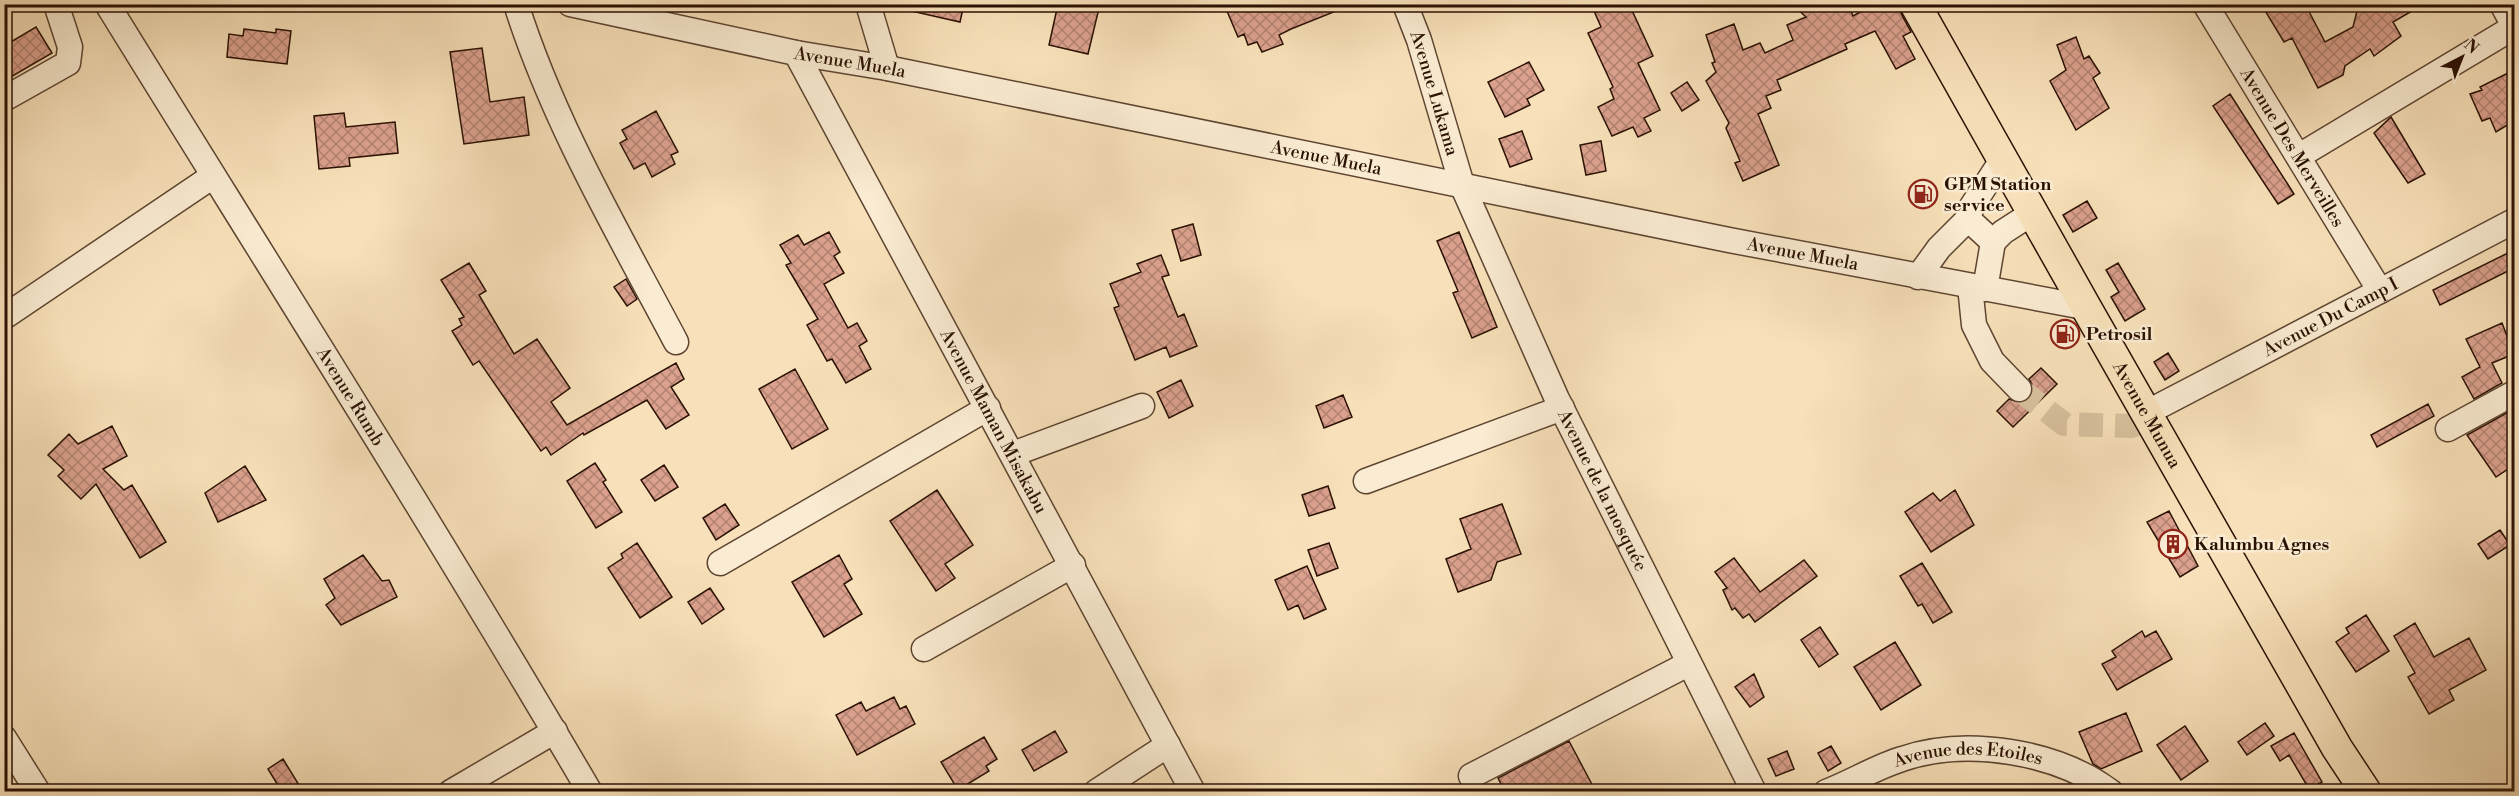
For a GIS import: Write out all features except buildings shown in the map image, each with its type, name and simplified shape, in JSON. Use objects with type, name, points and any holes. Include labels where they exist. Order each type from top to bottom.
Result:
[{"type":"main road","name":"Avenue Munua","points":[[1915,4],[2084,307],[2337,748],[2366,792]]},
{"type":"street","points":[[4,99],[68,63],[70,47],[56,4]]},
{"type":"street","name":"Avenue Rumb","points":[[107,4],[456,564],[590,792]]},
{"type":"street","points":[[516,4],[534,62],[571,144],[676,342]]},
{"type":"street","name":"Avenue Muela","points":[[570,4],[796,53],[887,68],[1918,277],[2084,307]]},
{"type":"street","points":[[868,4],[887,68]]},
{"type":"street","name":"Avenue Lukama","points":[[1405,4],[1419,40],[1462,185]]},
{"type":"street","name":"Avenue Des Merveilles","points":[[2205,4],[2380,291]]},
{"type":"street","points":[[2299,156],[2514,26],[2502,4]]},
{"type":"street","name":"Avenue Maman Misakabu","points":[[796,53],[1074,566],[1193,792]]},
{"type":"street","points":[[1918,277],[1939,248],[1968,219],[1972,206],[2002,160]]},
{"type":"street","points":[[4,317],[213,176]]},
{"type":"street","name":"Avenue de la mosquée","points":[[1462,185],[1562,408],[1754,792]]},
{"type":"street","points":[[2019,389],[1992,361],[1974,325],[1978,287],[1993,242],[2002,232],[2031,214]]},
{"type":"street","points":[[1968,219],[1993,242]]},
{"type":"street","name":"Avenue Du Camp I","points":[[2146,413],[2514,221]]},
{"type":"street","points":[[2448,429],[2514,393]]},
{"type":"street","points":[[1013,454],[1142,406]]},
{"type":"street","points":[[720,563],[988,408]]},
{"type":"street","points":[[1366,481],[1562,408]]},
{"type":"street","points":[[924,648],[1074,566]]},
{"type":"street","points":[[1471,776],[1688,664]]},
{"type":"street","points":[[451,792],[555,731]]},
{"type":"street","points":[[4,738],[38,792]]},
{"type":"street","points":[[1096,792],[1168,745]]},
{"type":"street","name":"Avenue des Etoiles","points":[[1826,792],[1902,759],[1964,748],[2020,754],[2074,771],[2111,792]]},
{"type":"tunnel","points":[[2019,389],[2064,424],[2131,426],[2151,420]]},
{"type":"place","name":"GPM Station service","points":[[1923,194]]},
{"type":"place","name":"Petrosil","points":[[2065,334]]},
{"type":"place","name":"Kalumbu Agnes","points":[[2173,544]]}]
